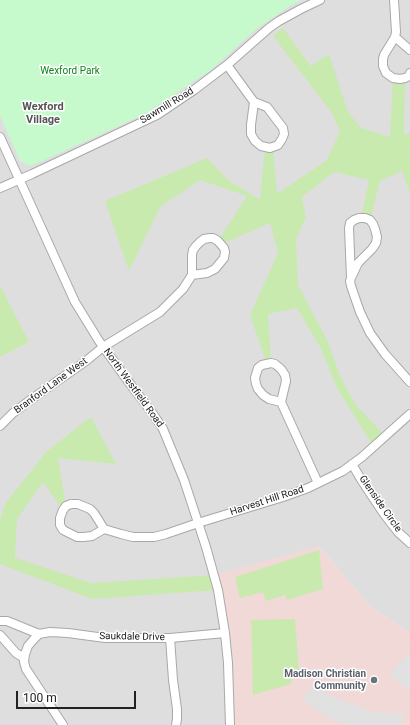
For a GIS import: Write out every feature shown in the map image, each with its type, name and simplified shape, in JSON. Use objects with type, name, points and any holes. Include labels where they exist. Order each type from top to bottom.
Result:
[{"type":"street","name":"Sawmill Road","points":[[0,188],[157,115],[227,65],[274,24],[320,0]]},
{"type":"street","points":[[394,0],[396,32],[395,37],[384,55],[383,66],[386,73],[393,78],[400,79],[409,76],[410,73]]},
{"type":"street","points":[[395,37],[410,50]]},
{"type":"street","points":[[227,65],[254,102],[267,107],[283,128],[284,134],[282,139],[278,145],[273,148],[261,146],[251,134],[254,102]]},
{"type":"street","name":"North Westfield Road","points":[[0,138],[75,302],[103,347],[163,429],[184,480],[218,590],[228,663],[230,725]]},
{"type":"street","points":[[351,278],[358,263],[376,243],[376,229],[370,220],[365,218],[354,220],[350,223],[351,286],[360,312],[370,333],[385,354],[410,382]]},
{"type":"street","points":[[210,238],[222,244],[225,252],[224,258],[215,269],[207,273],[192,275],[192,255],[196,246],[204,239],[210,238]]},
{"type":"street","name":"Branford Lane West","points":[[0,426],[32,398],[86,361],[103,347],[160,312],[183,289],[192,275]]},
{"type":"street","points":[[281,402],[269,399],[258,389],[255,378],[258,368],[262,365],[271,363],[276,364],[283,372],[286,381],[281,402],[318,483]]},
{"type":"street","name":"Harvest Hill Road","points":[[104,529],[134,537],[154,537],[172,533],[198,523],[283,497],[318,483],[342,471],[362,457],[410,414]]},
{"type":"street","name":"Glenside Circle","points":[[352,464],[384,514],[398,532],[410,543]]},
{"type":"street","points":[[78,504],[90,509],[104,529],[92,536],[78,537],[63,530],[60,525],[60,518],[66,506],[78,504]]},
{"type":"street","points":[[0,621],[7,621],[39,634],[28,646],[24,658],[26,670],[63,725]]},
{"type":"street","name":"Saukdale Drive","points":[[39,634],[50,632],[105,638],[170,638],[225,633]]},
{"type":"street","points":[[0,635],[16,653],[24,658]]},
{"type":"street","points":[[170,638],[177,709],[176,725]]},
{"type":"shaded area","points":[[0,0],[410,0],[410,633],[371,607],[319,546],[218,590],[230,725],[0,725]]},
{"type":"shaded area","points":[[319,546],[371,607],[410,633],[410,725],[230,725],[228,663],[214,575]]},
{"type":"shaded area","points":[[410,652],[410,691],[389,675]]},
{"type":"shaded area","points":[[314,686],[330,695],[374,713],[403,713],[403,725],[347,725],[325,716],[301,699]]},
{"type":"green space","name":"Wexford Park","points":[[0,0],[302,0],[291,5],[256,29],[211,70],[145,114],[31,166],[20,161],[0,116]]},
{"type":"green space","points":[[283,28],[311,66],[329,54],[348,112],[361,128],[390,137],[393,78],[405,78],[404,135],[410,133],[410,193],[402,171],[380,181],[370,220],[361,218],[369,180],[334,172],[302,197],[306,217],[296,239],[298,285],[328,342],[340,376],[355,404],[385,436],[374,447],[338,390],[320,347],[297,308],[268,314],[271,363],[267,364],[250,315],[278,253],[270,223],[222,244],[218,241],[247,196],[200,180],[160,207],[129,271],[105,201],[207,158],[228,180],[260,200],[265,147],[273,148],[277,194],[327,160],[340,131],[332,113],[273,36]]},
{"type":"green space","points":[[0,285],[29,342],[0,357]]},
{"type":"green space","points":[[91,417],[116,464],[58,458],[66,506],[63,510],[43,482],[17,519],[15,558],[91,583],[214,575],[218,590],[92,599],[0,564],[0,520],[5,504],[46,452]]},
{"type":"green space","points":[[319,550],[323,589],[287,600],[285,595],[266,601],[263,592],[240,598],[235,577]]},
{"type":"green space","points":[[295,619],[299,671],[295,670],[291,684],[253,695],[251,620]]},
{"type":"place","name":"Madison Christian Community","points":[[374,680]]},
{"type":"district","name":"Wexford Village","points":[[43,113]]}]
